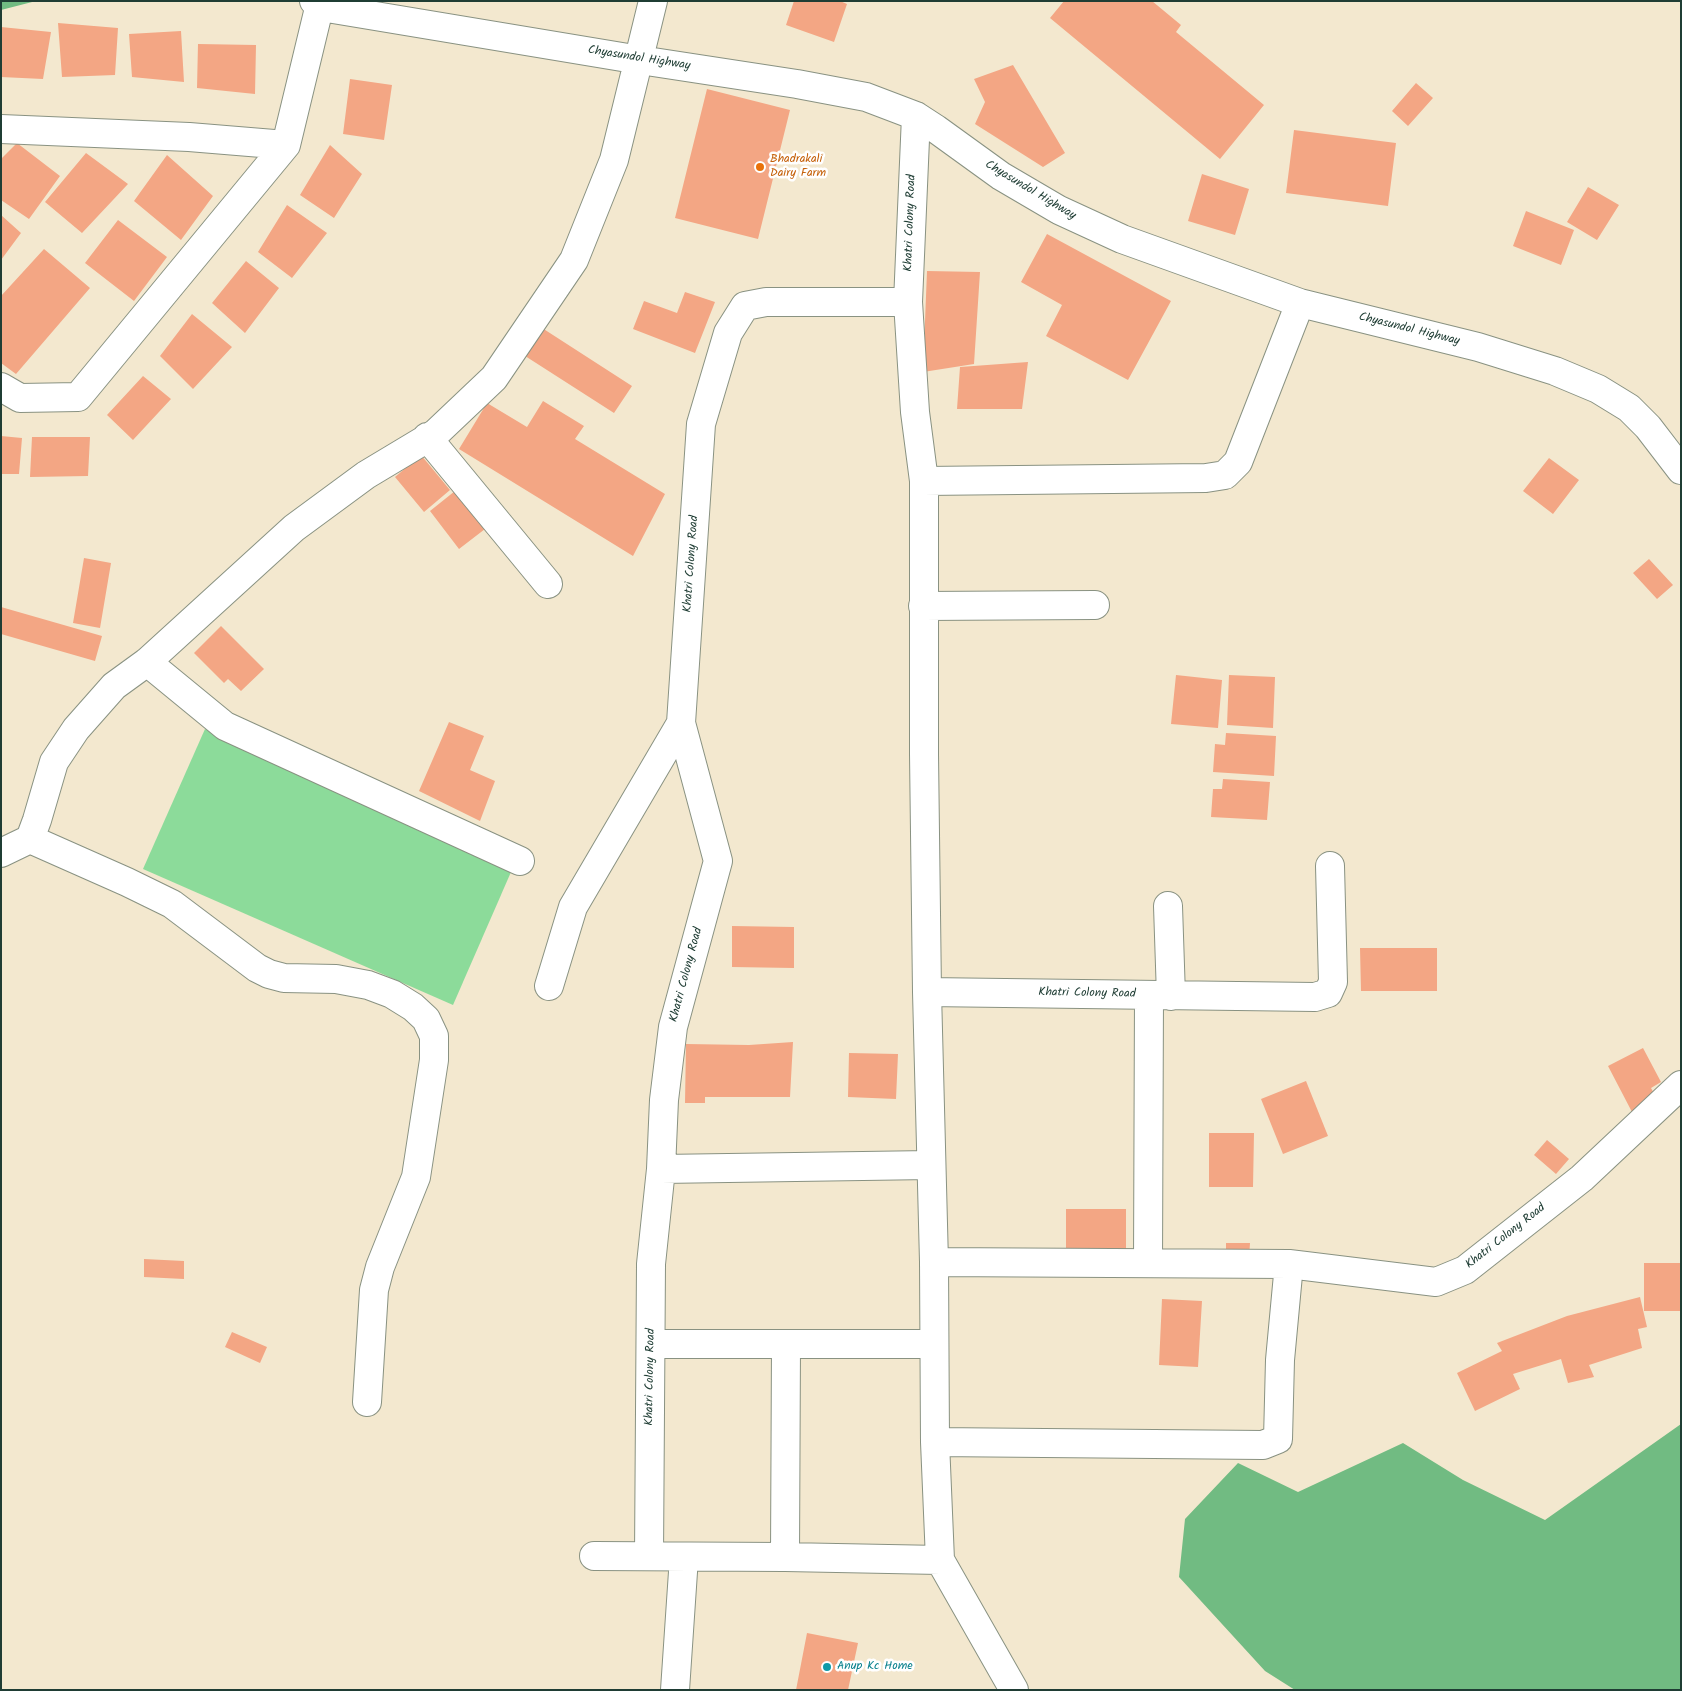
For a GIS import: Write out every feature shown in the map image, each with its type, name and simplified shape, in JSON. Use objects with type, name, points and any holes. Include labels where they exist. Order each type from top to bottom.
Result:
[{"type":"street","points":[[1,854],[30,839],[38,820],[54,762],[76,729],[114,686],[147,662],[294,528],[366,475],[436,433],[494,378],[574,260],[614,160],[653,1]]},
{"type":"street","points":[[1,387],[20,398],[78,396],[286,145],[317,2]]},
{"type":"street","name":"Chyasundol Highway","points":[[317,2],[327,8],[797,84],[866,97],[916,116],[1001,176],[1059,210],[1122,239],[1300,304],[1478,346],[1555,370],[1598,388],[1629,408],[1648,427],[1681,470]]},
{"type":"street","name":"Khatri Colony Road","points":[[648,1556],[651,1264],[661,1169],[664,1100],[673,1027],[718,861],[681,723],[701,424],[728,333],[745,306],[766,302],[908,302],[916,116]]},
{"type":"street","points":[[1,129],[189,137],[286,145]]},
{"type":"street","points":[[908,302],[915,412],[924,481],[923,606],[927,992],[934,1262],[935,1442],[940,1560],[1014,1690]]},
{"type":"street","points":[[924,481],[1206,478],[1225,475],[1238,462],[1300,304]]},
{"type":"street","points":[[427,437],[548,584]]},
{"type":"street","points":[[923,606],[1095,605]]},
{"type":"street","points":[[147,662],[225,726],[520,861]]},
{"type":"street","points":[[548,986],[573,907],[681,723]]},
{"type":"street","points":[[30,839],[172,904],[257,968],[269,974],[284,978],[336,979],[368,985],[392,994],[406,1002],[426,1019],[434,1036],[434,1060],[416,1177],[380,1267],[374,1290],[367,1402]]},
{"type":"street","name":"Khatri Colony Road","points":[[927,992],[1315,997],[1328,994],[1333,982],[1330,866]]},
{"type":"street","points":[[1148,1263],[1160,995],[1168,906]]},
{"type":"street","name":"Khatri Colony Road","points":[[934,1262],[1288,1264],[1436,1282],[1465,1270],[1582,1178],[1681,1085]]},
{"type":"street","points":[[661,1169],[930,1165]]},
{"type":"street","points":[[935,1442],[1263,1446],[1278,1439],[1280,1360],[1288,1264]]},
{"type":"street","points":[[651,1344],[934,1344]]},
{"type":"street","points":[[785,1557],[786,1345]]},
{"type":"street","points":[[594,1556],[940,1560]]},
{"type":"street","points":[[674,1690],[684,1557]]},
{"type":"green space","points":[[1,1],[36,1],[1,10]]},
{"type":"green space","points":[[205,729],[511,872],[453,1005],[143,869]]},
{"type":"green space","points":[[1681,1424],[1681,1690],[1295,1690],[1265,1671],[1179,1577],[1185,1519],[1238,1463],[1298,1492],[1403,1443],[1463,1480],[1545,1520]]},
{"type":"building","points":[[794,1],[840,1],[847,4],[834,42],[786,25]]},
{"type":"building","points":[[1064,1],[1152,1],[1181,25],[1176,32],[1264,105],[1220,159],[1050,18]]},
{"type":"building","points":[[58,23],[118,28],[115,75],[62,77]]},
{"type":"building","points":[[1,27],[51,32],[43,79],[1,77]]},
{"type":"building","points":[[181,31],[184,82],[132,77],[129,34]]},
{"type":"building","points":[[198,44],[256,45],[255,94],[197,88]]},
{"type":"building","points":[[1013,65],[1065,153],[1043,167],[975,124],[985,102],[974,79]]},
{"type":"building","points":[[350,79],[392,85],[384,140],[343,134]]},
{"type":"building","points":[[1416,83],[1433,98],[1408,126],[1392,111]]},
{"type":"building","points":[[707,89],[790,110],[758,239],[675,218]]},
{"type":"building","points":[[1294,130],[1396,143],[1388,206],[1286,193]]},
{"type":"building","points":[[17,143],[60,176],[29,219],[1,200],[1,159]]},
{"type":"building","points":[[330,145],[362,174],[334,218],[300,195]]},
{"type":"building","points":[[86,153],[128,184],[82,233],[45,202]]},
{"type":"building","points":[[167,155],[213,196],[181,240],[134,201]]},
{"type":"building","points":[[1202,174],[1249,189],[1235,235],[1188,221]]},
{"type":"building","points":[[1588,187],[1619,205],[1597,240],[1567,222]]},
{"type":"building","points":[[287,205],[327,233],[292,278],[258,252]]},
{"type":"building","points":[[1526,211],[1574,230],[1561,265],[1513,246]]},
{"type":"building","points":[[1,215],[21,233],[1,260]]},
{"type":"building","points":[[118,220],[167,257],[134,301],[85,263]]},
{"type":"building","points":[[1047,234],[1171,301],[1128,380],[1046,336],[1062,305],[1021,282]]},
{"type":"building","points":[[44,249],[90,288],[16,374],[1,363],[1,296]]},
{"type":"building","points":[[246,261],[279,288],[245,333],[212,303]]},
{"type":"building","points":[[927,271],[980,272],[974,364],[923,372]]},
{"type":"building","points":[[685,292],[715,302],[695,353],[633,329],[644,301],[677,313]]},
{"type":"building","points":[[192,314],[232,347],[193,389],[160,356]]},
{"type":"building","points":[[539,326],[632,386],[614,413],[522,354]]},
{"type":"building","points":[[1028,362],[1022,409],[957,409],[960,367]]},
{"type":"building","points":[[143,376],[171,399],[133,440],[107,415]]},
{"type":"building","points":[[543,401],[584,426],[575,439],[665,494],[633,556],[459,449],[487,403],[527,427]]},
{"type":"building","points":[[1,436],[22,438],[19,474],[1,474]]},
{"type":"building","points":[[32,437],[90,437],[88,476],[30,477]]},
{"type":"building","points":[[421,455],[450,490],[424,512],[395,477]]},
{"type":"building","points":[[1549,458],[1579,480],[1553,514],[1523,491]]},
{"type":"building","points":[[455,491],[485,529],[459,549],[430,511]]},
{"type":"building","points":[[84,558],[111,563],[100,628],[73,623]]},
{"type":"building","points":[[1649,559],[1673,585],[1657,599],[1633,573]]},
{"type":"building","points":[[1,607],[102,636],[95,661],[1,634]]},
{"type":"building","points":[[221,626],[264,669],[241,691],[228,679],[224,683],[194,653]]},
{"type":"building","points":[[1176,675],[1222,680],[1218,728],[1171,724]]},
{"type":"building","points":[[1229,675],[1275,677],[1273,728],[1227,725]]},
{"type":"building","points":[[449,722],[484,736],[470,770],[495,781],[480,821],[419,791]]},
{"type":"building","points":[[1226,733],[1276,736],[1274,776],[1213,772],[1215,744],[1225,745]]},
{"type":"building","points":[[1223,779],[1270,782],[1267,820],[1211,817],[1213,789],[1222,789]]},
{"type":"building","points":[[732,926],[794,927],[794,968],[732,967]]},
{"type":"building","points":[[1360,948],[1437,948],[1437,991],[1361,991]]},
{"type":"building","points":[[793,1042],[790,1097],[705,1097],[705,1103],[685,1103],[686,1044],[749,1045]]},
{"type":"building","points":[[1643,1048],[1661,1082],[1651,1088],[1657,1099],[1632,1112],[1608,1066]]},
{"type":"building","points":[[849,1053],[898,1054],[896,1099],[848,1097]]},
{"type":"building","points":[[1306,1081],[1328,1136],[1283,1154],[1261,1099]]},
{"type":"building","points":[[1209,1133],[1254,1133],[1253,1187],[1209,1187]]},
{"type":"building","points":[[1547,1140],[1569,1159],[1556,1174],[1534,1155]]},
{"type":"building","points":[[1066,1209],[1126,1209],[1126,1252],[1066,1252]]},
{"type":"building","points":[[1226,1243],[1250,1243],[1249,1259],[1226,1258]]},
{"type":"building","points":[[144,1259],[184,1261],[184,1279],[144,1277]]},
{"type":"building","points":[[1644,1263],[1681,1263],[1681,1311],[1644,1311]]},
{"type":"building","points":[[1640,1297],[1647,1327],[1638,1329],[1642,1348],[1589,1365],[1594,1377],[1568,1383],[1561,1359],[1513,1374],[1520,1389],[1475,1411],[1457,1373],[1502,1351],[1497,1343],[1567,1316]]},
{"type":"building","points":[[1162,1299],[1202,1301],[1198,1367],[1159,1365]]},
{"type":"building","points":[[232,1332],[267,1347],[260,1363],[225,1347]]},
{"type":"building","name":"Anup Kc Home","points":[[807,1633],[858,1643],[848,1690],[796,1690]]},
{"type":"place","name":"Bhadrakali Dairy Farm","points":[[760,167]]},
{"type":"place","name":"Anup Kc Home","points":[[827,1667]]}]
